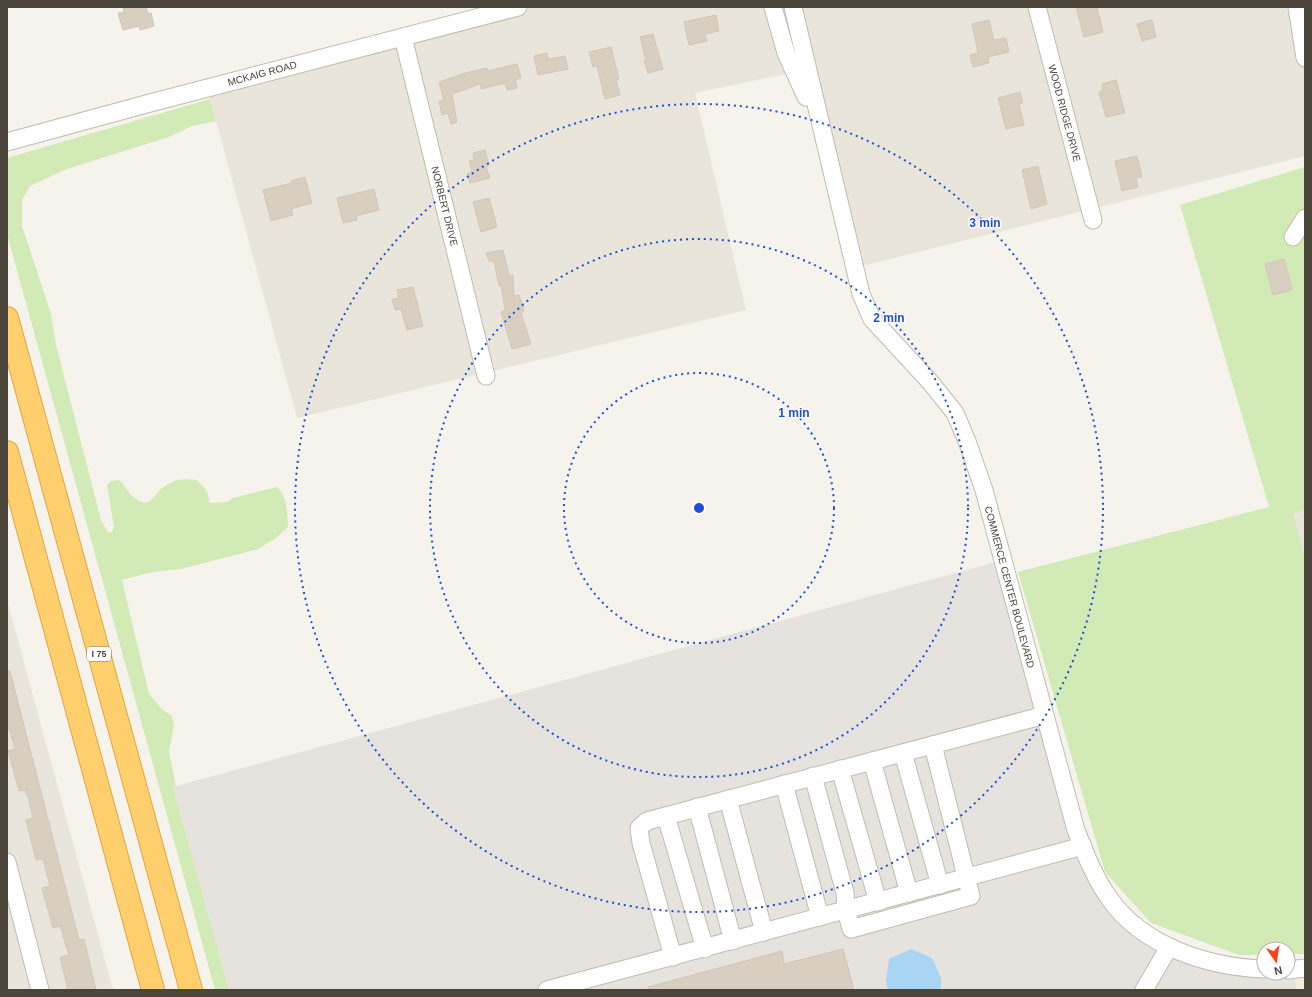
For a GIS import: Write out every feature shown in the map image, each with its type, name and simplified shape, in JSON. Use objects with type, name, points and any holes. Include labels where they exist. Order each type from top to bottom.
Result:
[{"type":"highway","name":"I 75","points":[[7,318],[191,990]]},
{"type":"highway","points":[[7,452],[153,990]]},
{"type":"street","name":"MCKAIG ROAD","points":[[7,142],[156,101],[518,7]]},
{"type":"street","name":"COMMERCE CENTER BOULEVARD","points":[[773,7],[786,53],[822,130]]},
{"type":"street","name":"COMMERCE CENTER BOULEVARD","points":[[793,7],[854,268],[862,294],[872,319],[931,383],[950,407],[967,442],[984,490],[1076,830],[1091,868],[1109,899],[1136,927],[1169,947],[1208,961],[1256,968]]},
{"type":"street","name":"WOOD RIDGE DRIVE","points":[[1037,7],[1093,220]]},
{"type":"street","points":[[1296,7],[1305,58]]},
{"type":"street","name":"NORBERT DRIVE","points":[[403,37],[486,376]]},
{"type":"street","points":[[1293,237],[1305,218]]},
{"type":"street","points":[[673,957],[641,843],[639,828],[647,821],[1045,715]]},
{"type":"street","points":[[813,776],[845,893],[846,910],[851,929],[971,896],[933,745]]},
{"type":"street","points":[[903,752],[940,886]]},
{"type":"street","points":[[872,760],[909,894]]},
{"type":"street","points":[[840,769],[878,902]]},
{"type":"street","points":[[784,784],[820,917]]},
{"type":"street","points":[[728,799],[764,932]]},
{"type":"street","points":[[697,807],[733,941]]},
{"type":"street","points":[[666,816],[705,949]]},
{"type":"street","points":[[546,990],[940,886],[1083,846]]},
{"type":"street","points":[[7,862],[40,990]]},
{"type":"street","points":[[1144,990],[1169,947]]},
{"type":"shaded area","points":[[518,7],[1297,7],[1305,58],[1305,156],[854,268],[822,130],[795,72],[695,93],[746,310],[297,418],[207,88]]},
{"type":"shaded area","points":[[1305,510],[1305,557],[1292,513]]},
{"type":"shaded area","points":[[1003,560],[1076,829],[1136,927],[1256,970],[1256,981],[1295,981],[1297,990],[229,990],[173,787]]},
{"type":"shaded area","points":[[7,600],[113,990],[7,990]]},
{"type":"shaded area","points":[[1305,968],[1305,990],[1297,990],[1295,981],[1296,970]]},
{"type":"green space","points":[[210,99],[216,121],[192,126],[169,137],[67,169],[30,186],[22,200],[22,226],[51,314],[56,345],[101,520],[108,533],[112,532],[114,527],[107,485],[111,481],[119,480],[133,497],[143,503],[151,500],[160,490],[173,481],[187,479],[197,480],[207,491],[210,503],[227,502],[233,498],[277,487],[281,491],[285,500],[288,527],[276,538],[258,549],[181,569],[153,572],[122,580],[149,694],[162,709],[172,716],[174,725],[169,752],[176,786],[173,787],[229,990],[215,990],[7,234],[7,158]]},
{"type":"green space","points":[[1305,167],[1305,510],[1293,514],[1305,557],[1305,954],[1296,954],[1296,941],[1256,941],[1256,955],[1239,955],[1151,923],[1105,872],[1018,572],[1269,507],[1180,205]]},
{"type":"water","points":[[911,949],[932,958],[941,978],[941,990],[888,990],[886,982],[889,959]]},
{"type":"building","points":[[123,7],[146,7],[148,14],[151,13],[154,26],[140,30],[139,26],[123,30],[118,13],[124,12]]},
{"type":"building","points":[[1076,7],[1097,7],[1103,32],[1084,37]]},
{"type":"building","points":[[716,15],[719,31],[705,34],[707,41],[689,45],[684,22]]},
{"type":"building","points":[[989,20],[994,40],[1006,38],[1009,52],[988,57],[989,63],[973,67],[970,55],[978,53],[972,24]]},
{"type":"building","points":[[1152,20],[1156,37],[1142,41],[1137,24]]},
{"type":"building","points":[[653,34],[663,69],[648,73],[644,61],[646,60],[640,37]]},
{"type":"building","points":[[611,47],[619,79],[616,80],[620,95],[605,99],[597,66],[593,67],[589,52]]},
{"type":"building","points":[[547,53],[548,59],[565,56],[568,69],[538,75],[534,56]]},
{"type":"building","points":[[517,64],[521,78],[515,80],[517,88],[507,90],[505,83],[481,89],[480,84],[452,94],[457,122],[451,124],[448,113],[442,115],[439,101],[444,100],[439,82],[465,73],[487,68],[488,71]]},
{"type":"building","points":[[1116,80],[1125,113],[1106,117],[1099,92],[1103,90],[1102,84]]},
{"type":"building","points":[[1020,92],[1023,103],[1019,104],[1024,125],[1006,129],[998,98]]},
{"type":"building","points":[[485,150],[489,165],[486,167],[490,178],[470,183],[467,174],[472,172],[469,161],[474,160],[473,153]]},
{"type":"building","points":[[1137,156],[1142,177],[1136,178],[1138,187],[1122,191],[1115,161]]},
{"type":"building","points":[[1038,166],[1047,204],[1031,209],[1022,170]]},
{"type":"building","points":[[305,177],[312,203],[291,209],[293,215],[271,221],[263,190],[292,183],[291,181]]},
{"type":"building","points":[[374,189],[379,210],[356,216],[357,220],[343,223],[337,198]]},
{"type":"building","points":[[489,198],[497,227],[481,232],[473,202]]},
{"type":"building","points":[[503,250],[509,275],[513,275],[514,296],[519,295],[524,311],[521,313],[531,344],[512,349],[501,312],[505,310],[501,285],[499,286],[494,261],[489,261],[486,253]]},
{"type":"building","points":[[1284,259],[1292,290],[1273,295],[1265,264]]},
{"type":"building","points":[[413,287],[423,326],[407,330],[401,309],[395,310],[392,299],[399,298],[397,290]]},
{"type":"building","points":[[10,671],[79,940],[84,939],[96,990],[68,990],[60,957],[69,955],[60,926],[53,928],[42,888],[50,886],[43,859],[36,860],[26,820],[33,818],[28,797],[25,790],[19,791],[8,751],[15,749],[7,722],[7,672]]},
{"type":"building","points":[[843,949],[854,990],[649,990],[648,987],[782,951],[784,964]]}]
